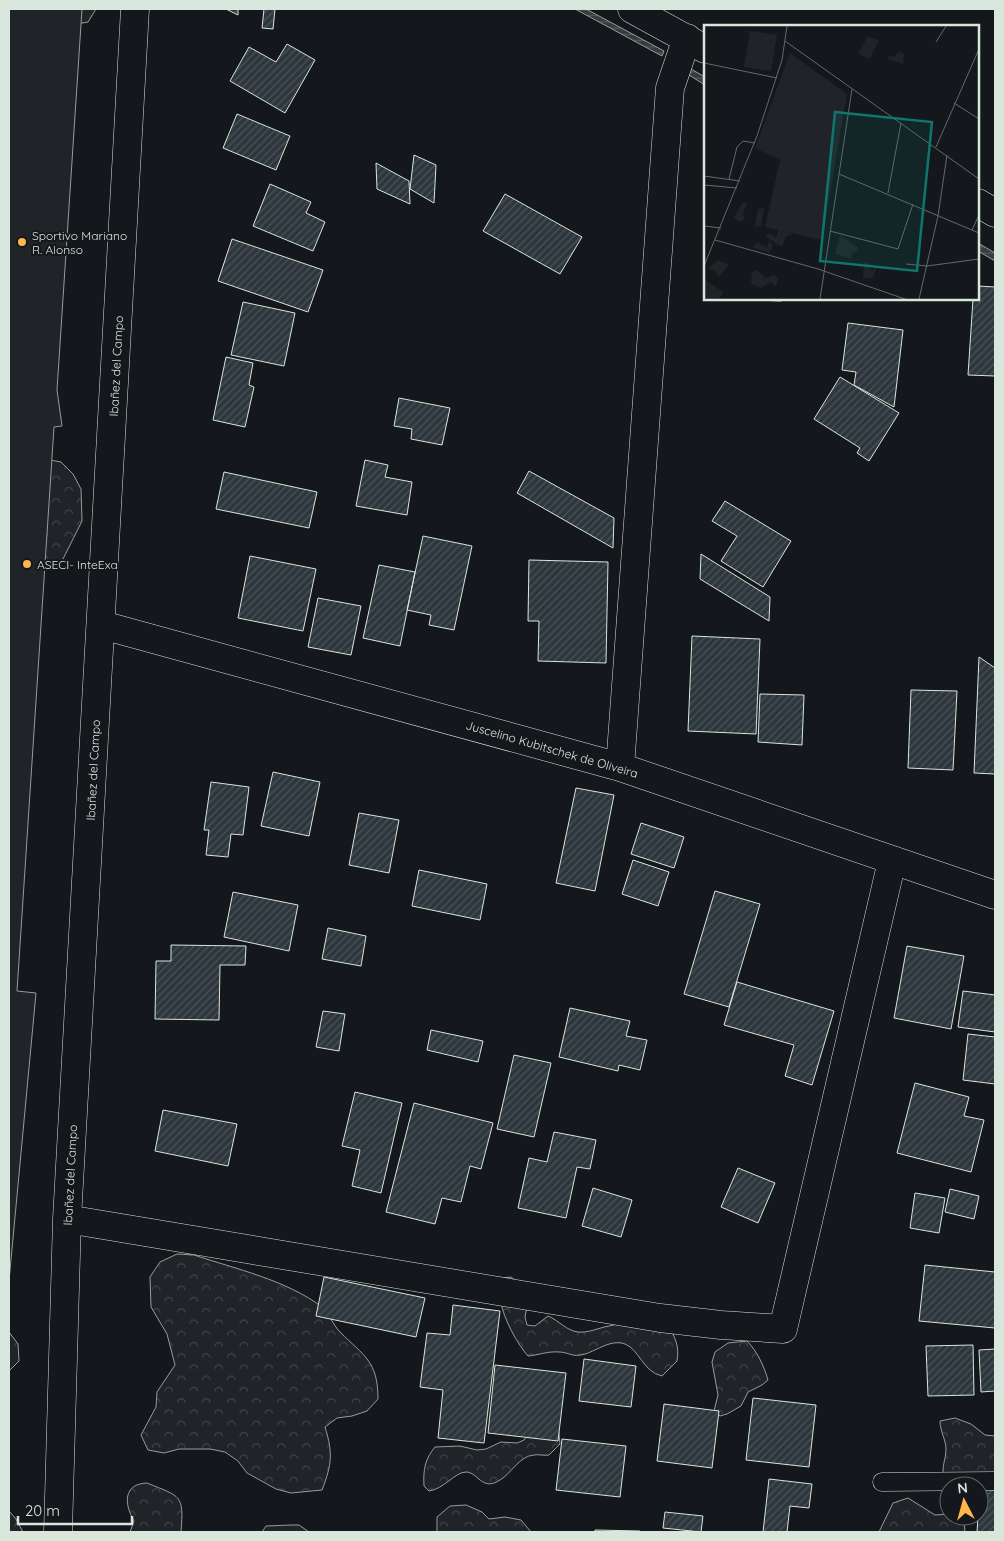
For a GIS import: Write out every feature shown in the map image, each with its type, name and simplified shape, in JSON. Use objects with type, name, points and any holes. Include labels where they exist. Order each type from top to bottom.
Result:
[{"type":"street","name":"Ibañez del Campo","points":[[58,1532],[67,1219],[102,625],[135,9]]},
{"type":"street","points":[[620,767],[670,88],[696,44],[632,9]]},
{"type":"street","points":[[979,204],[995,213]]},
{"type":"street","name":"Juscelino Kubitschek de Oliveira","points":[[102,625],[620,767],[995,895]]},
{"type":"street","points":[[67,1219],[660,1318],[783,1330],[892,861]]},
{"type":"lane","points":[[882,1482],[995,1481]]},
{"type":"green space","name":"ASECI- InteExa","points":[[9,9],[82,9],[57,390],[62,426],[54,427],[17,991],[36,993],[9,1281]]},
{"type":"green space","points":[[47,9],[96,9],[88,22],[71,25]]},
{"type":"green space","points":[[44,459],[61,462],[73,474],[81,489],[82,521],[61,563],[45,569],[30,571],[9,484]]},
{"type":"green space","points":[[177,1254],[194,1255],[243,1270],[293,1289],[322,1307],[338,1329],[368,1360],[375,1376],[378,1399],[367,1411],[337,1418],[325,1427],[330,1459],[328,1473],[322,1490],[291,1493],[276,1489],[247,1473],[238,1461],[225,1452],[210,1449],[179,1449],[164,1453],[148,1450],[141,1435],[156,1407],[157,1392],[175,1365],[167,1334],[151,1307],[150,1277],[160,1262]]},
{"type":"green space","points":[[511,1277],[524,1287],[528,1301],[525,1317],[527,1325],[535,1326],[548,1316],[570,1330],[578,1332],[630,1322],[654,1321],[667,1323],[677,1345],[677,1361],[662,1376],[650,1370],[630,1347],[620,1343],[610,1344],[581,1355],[555,1352],[528,1356],[512,1331],[502,1308],[502,1278]]},
{"type":"green space","points":[[9,1332],[18,1344],[19,1361],[9,1371]]},
{"type":"green space","points":[[747,1341],[760,1359],[768,1380],[748,1392],[741,1406],[720,1416],[714,1411],[718,1395],[712,1362],[715,1352],[728,1343]]},
{"type":"green space","points":[[955,1418],[971,1424],[985,1435],[995,1436],[995,1479],[989,1479],[989,1476],[944,1476],[946,1449],[940,1421]]},
{"type":"green space","points":[[558,1424],[560,1444],[549,1455],[534,1455],[524,1458],[504,1477],[494,1483],[484,1483],[474,1475],[466,1472],[434,1490],[429,1491],[424,1486],[425,1465],[435,1447],[460,1446],[477,1450],[486,1449],[501,1442],[517,1443],[524,1440],[535,1427]]},
{"type":"green space","points":[[147,1483],[167,1491],[178,1498],[182,1510],[181,1532],[130,1532],[134,1521],[128,1508],[128,1496],[133,1487]]},
{"type":"green space","points":[[908,1498],[935,1515],[939,1515],[939,1526],[964,1526],[965,1532],[879,1532],[893,1503]]},
{"type":"green space","points":[[466,1505],[482,1512],[489,1519],[505,1517],[521,1520],[531,1532],[437,1532],[437,1517],[450,1506]]},
{"type":"green space","points":[[9,1511],[16,1519],[23,1532],[9,1532]]},
{"type":"green space","points":[[299,1525],[309,1532],[262,1532],[266,1526]]},
{"type":"shaded area","points":[[575,9],[586,9],[664,51],[662,56]]},
{"type":"shaded area","points":[[691,69],[704,76],[704,84],[689,75]]},
{"type":"shaded area","points":[[979,244],[995,253],[995,261],[979,252]]},
{"type":"building","points":[[226,9],[238,9],[238,15]]},
{"type":"building","points":[[264,9],[275,9],[273,29],[262,28]]},
{"type":"building","points":[[287,44],[315,60],[285,113],[230,81],[249,47],[276,62]]},
{"type":"building","points":[[237,114],[290,136],[276,170],[223,148]]},
{"type":"building","points":[[414,155],[436,165],[434,203],[410,189]]},
{"type":"building","points":[[376,163],[409,181],[410,204],[377,189]]},
{"type":"building","points":[[270,184],[311,202],[306,213],[325,222],[313,251],[253,226]]},
{"type":"building","points":[[505,194],[582,237],[560,274],[483,231]]},
{"type":"building","points":[[232,239],[323,270],[308,312],[218,281]]},
{"type":"building","points":[[979,286],[995,287],[995,376],[968,375],[973,300],[979,300]]},
{"type":"building","points":[[243,302],[295,313],[284,366],[231,355]]},
{"type":"building","points":[[848,323],[903,330],[894,407],[854,385],[856,372],[842,370]]},
{"type":"building","points":[[226,357],[253,363],[249,385],[254,387],[245,427],[213,420]]},
{"type":"building","points":[[840,377],[899,413],[869,461],[857,453],[860,448],[814,419]]},
{"type":"building","points":[[399,398],[450,408],[442,445],[411,439],[412,429],[394,426]]},
{"type":"building","points":[[365,460],[388,465],[385,477],[412,482],[407,515],[356,506]]},
{"type":"building","points":[[529,471],[614,518],[613,548],[517,493]]},
{"type":"building","points":[[224,472],[317,492],[309,528],[216,509]]},
{"type":"building","points":[[725,501],[791,541],[763,587],[721,561],[737,536],[712,521]]},
{"type":"building","points":[[423,536],[472,546],[454,630],[429,625],[431,615],[407,610]]},
{"type":"building","points":[[701,554],[770,597],[769,621],[700,579]]},
{"type":"building","points":[[250,556],[316,569],[303,631],[238,618]]},
{"type":"building","points":[[529,560],[608,562],[606,663],[538,661],[539,621],[528,621]]},
{"type":"building","points":[[379,565],[415,572],[400,646],[363,638]]},
{"type":"building","points":[[318,598],[361,606],[351,655],[308,647]]},
{"type":"building","points":[[692,636],[760,639],[756,734],[688,731]]},
{"type":"building","points":[[979,657],[995,668],[995,774],[974,773]]},
{"type":"building","points":[[911,690],[957,691],[953,770],[908,768]]},
{"type":"building","points":[[760,694],[804,695],[802,745],[758,742]]},
{"type":"building","points":[[273,772],[320,782],[309,836],[261,826]]},
{"type":"building","points":[[211,782],[249,787],[243,835],[231,834],[228,857],[206,855],[209,830],[204,830]]},
{"type":"building","points":[[576,788],[614,795],[595,891],[556,883]]},
{"type":"building","points":[[359,813],[399,820],[389,873],[349,865]]},
{"type":"building","points":[[641,823],[684,837],[674,868],[631,854]]},
{"type":"building","points":[[633,860],[669,872],[658,906],[622,894]]},
{"type":"building","points":[[419,870],[487,884],[480,920],[412,906]]},
{"type":"building","points":[[715,891],[760,904],[729,1007],[684,994]]},
{"type":"building","points":[[233,892],[298,905],[289,951],[224,937]]},
{"type":"building","points":[[328,928],[366,936],[361,966],[322,959]]},
{"type":"building","points":[[171,945],[246,946],[245,965],[220,965],[219,1020],[155,1019],[156,961],[171,961]]},
{"type":"building","points":[[907,946],[964,956],[951,1029],[894,1018]]},
{"type":"building","points":[[737,982],[834,1011],[812,1085],[785,1076],[794,1045],[724,1025]]},
{"type":"building","points":[[963,991],[995,995],[995,1032],[958,1027]]},
{"type":"building","points":[[570,1008],[630,1021],[626,1036],[647,1040],[640,1070],[619,1065],[618,1071],[559,1057]]},
{"type":"building","points":[[323,1011],[345,1014],[339,1051],[316,1047]]},
{"type":"building","points":[[431,1030],[483,1041],[478,1062],[427,1050]]},
{"type":"building","points":[[968,1034],[995,1037],[995,1084],[963,1080]]},
{"type":"building","points":[[514,1055],[551,1063],[534,1137],[497,1129]]},
{"type":"building","points":[[915,1083],[969,1097],[964,1116],[984,1120],[971,1172],[897,1153]]},
{"type":"building","points":[[355,1092],[402,1103],[381,1193],[352,1186],[360,1150],[342,1146]]},
{"type":"building","points":[[414,1103],[493,1123],[481,1169],[470,1166],[461,1202],[442,1198],[435,1224],[386,1212]]},
{"type":"building","points":[[163,1110],[237,1124],[228,1166],[155,1151]]},
{"type":"building","points":[[554,1132],[596,1140],[590,1169],[577,1167],[566,1218],[518,1208],[529,1158],[547,1162]]},
{"type":"building","points":[[738,1168],[775,1183],[758,1223],[721,1207]]},
{"type":"building","points":[[593,1188],[632,1200],[621,1237],[582,1226]]},
{"type":"building","points":[[950,1189],[979,1196],[974,1219],[945,1212]]},
{"type":"building","points":[[915,1193],[945,1198],[939,1233],[910,1228]]},
{"type":"building","points":[[925,1265],[995,1272],[995,1328],[919,1321]]},
{"type":"building","points":[[324,1277],[425,1298],[416,1337],[316,1316]]},
{"type":"building","points":[[453,1305],[500,1311],[484,1443],[438,1438],[443,1390],[420,1387],[427,1333],[450,1335]]},
{"type":"building","points":[[973,1345],[974,1395],[928,1396],[926,1346]]},
{"type":"building","points":[[995,1349],[995,1391],[981,1392],[979,1350]]},
{"type":"building","points":[[584,1359],[636,1366],[631,1407],[579,1401]]},
{"type":"building","points":[[495,1365],[566,1373],[558,1441],[488,1433]]},
{"type":"building","points":[[753,1398],[816,1405],[809,1467],[746,1460]]},
{"type":"building","points":[[664,1404],[719,1411],[712,1468],[657,1461]]},
{"type":"building","points":[[562,1439],[626,1446],[620,1497],[556,1490]]},
{"type":"building","points":[[769,1479],[812,1484],[809,1508],[790,1506],[787,1532],[763,1532]]},
{"type":"building","points":[[989,1484],[995,1484],[995,1532],[977,1532],[977,1526],[989,1526]]},
{"type":"building","points":[[665,1512],[703,1516],[701,1532],[663,1528]]},
{"type":"building","points":[[595,1530],[640,1531],[640,1532],[595,1532]]},
{"type":"place","name":"Sportivo Mariano R. Alonso","points":[[22,242]]},
{"type":"place","name":"ASECI- InteExa","points":[[27,564]]}]
